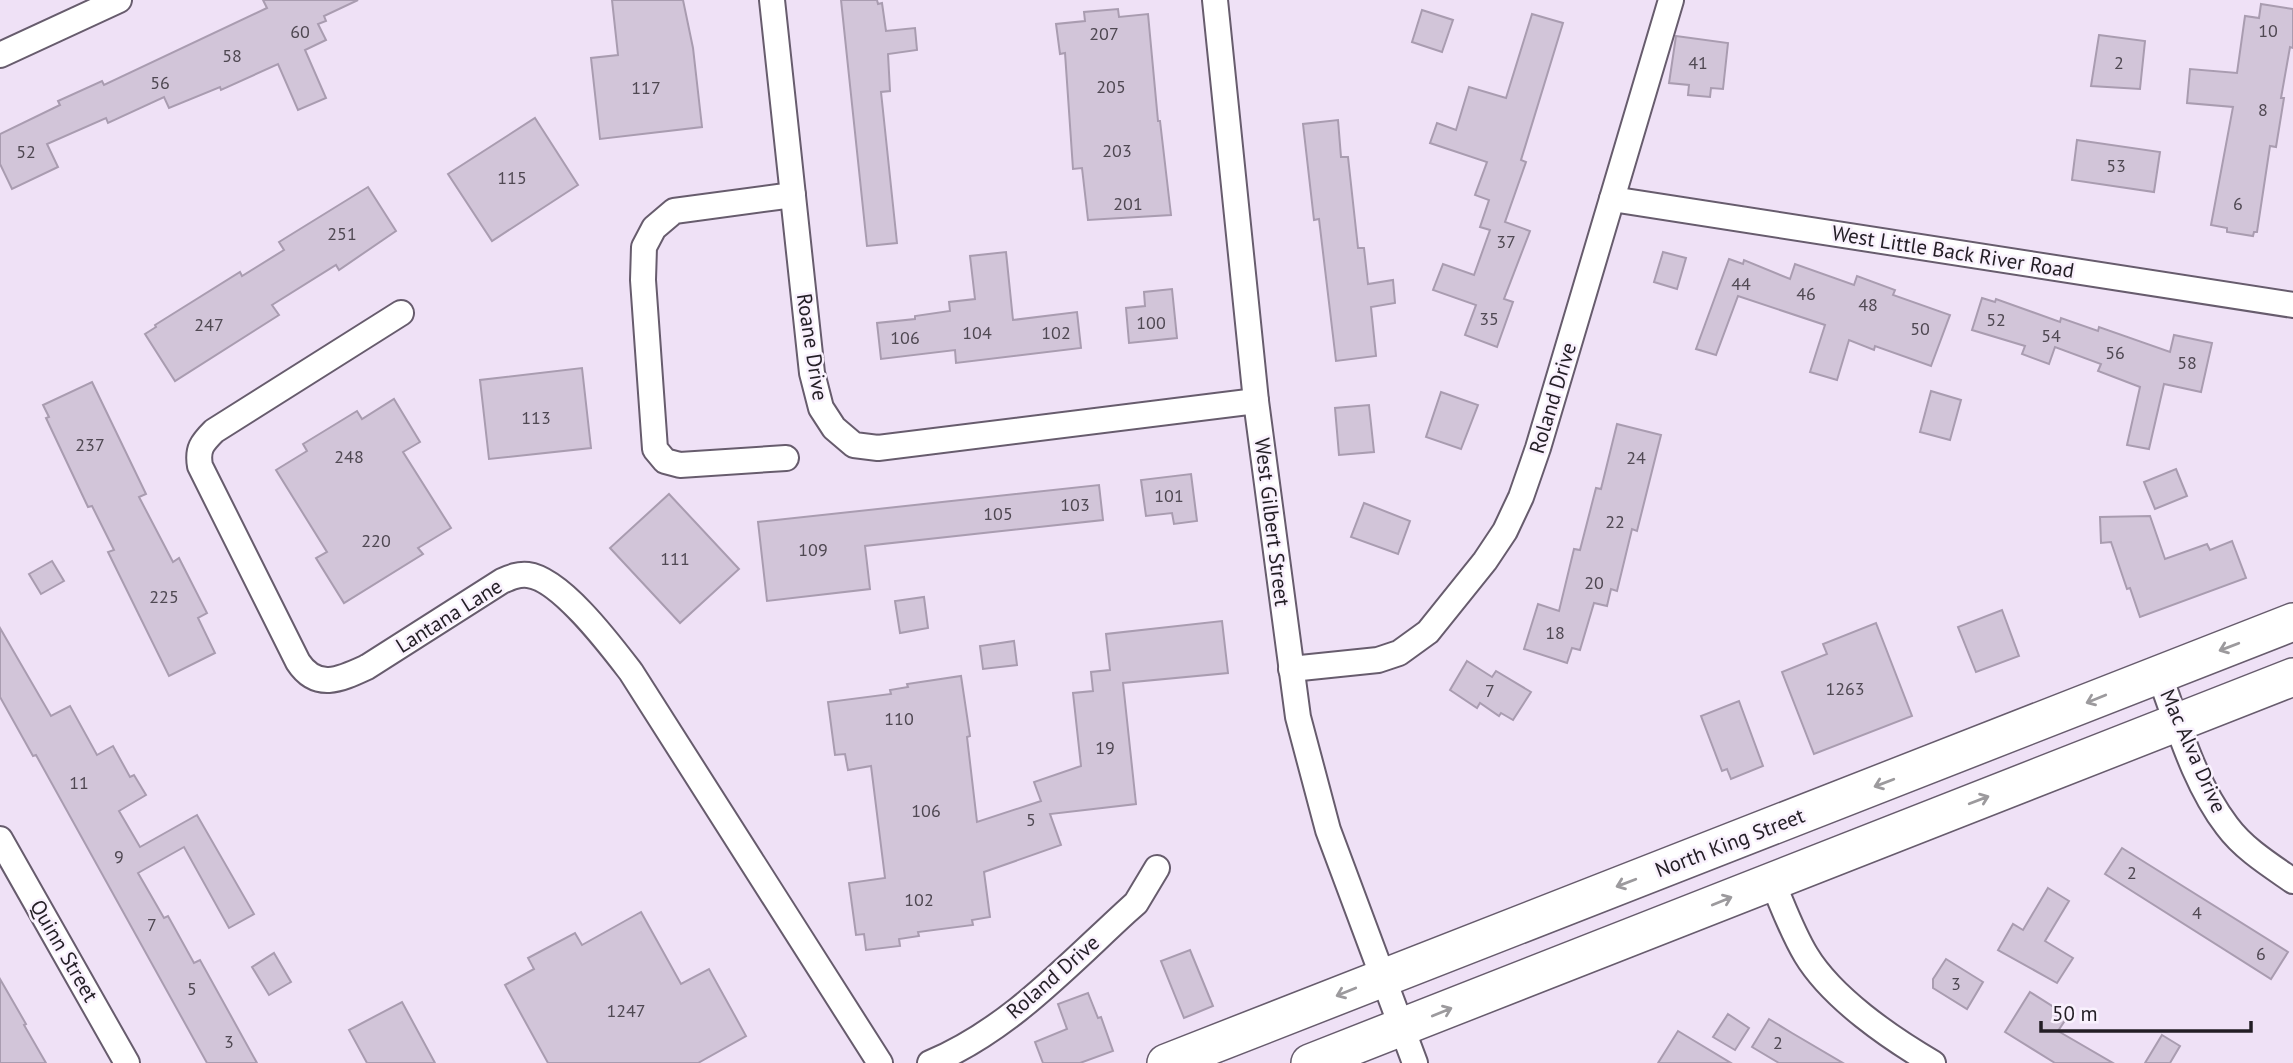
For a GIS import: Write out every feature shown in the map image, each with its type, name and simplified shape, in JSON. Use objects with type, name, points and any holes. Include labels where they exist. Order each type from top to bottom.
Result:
[{"type":"main road","name":"North King Street","points":[[1166,1063],[2293,622]]},
{"type":"main road","points":[[1310,1063],[2293,677]]},
{"type":"street","points":[[0,55],[119,0]]},
{"type":"street","name":"Roane Drive","points":[[772,0],[812,373],[821,408],[834,428],[854,445],[878,448],[1256,401]]},
{"type":"street","name":"West Gilbert Street","points":[[1215,0],[1256,401],[1298,717],[1316,792],[1415,1063]]},
{"type":"street","name":"Roland Drive","points":[[1291,669],[1378,660],[1399,653],[1428,632],[1485,561],[1505,531],[1521,498],[1671,0]]},
{"type":"street","points":[[786,458],[680,465],[665,461],[655,449],[643,247],[654,228],[674,211],[793,195]]},
{"type":"street","name":"West Little Back River Road","points":[[1612,200],[2293,305]]},
{"type":"street","name":"Lantana Lane","points":[[401,313],[214,431],[200,446],[200,466],[304,672],[315,679],[330,680],[348,676],[368,667],[502,581],[515,575],[531,575],[545,582],[571,602],[631,672],[880,1063]]},
{"type":"street","name":"Mac Alva Drive","points":[[2159,674],[2200,777],[2227,827],[2242,843],[2293,881]]},
{"type":"street","name":"Quinn Street","points":[[0,839],[127,1063]]},
{"type":"street","name":"Roland Drive","points":[[930,1063],[977,1040],[1001,1024],[1136,903],[1157,868]]},
{"type":"street","points":[[1772,881],[1806,956],[1826,981],[1853,1006],[1906,1047],[1933,1063]]},
{"type":"building","points":[[263,0],[358,0],[324,16],[326,21],[318,24],[326,40],[305,50],[326,98],[298,110],[278,64],[221,90],[220,87],[169,108],[164,97],[108,123],[106,118],[47,144],[58,167],[12,189],[0,164],[0,134],[60,105],[58,101],[102,81],[104,85],[267,8]]},
{"type":"building","points":[[612,0],[683,0],[693,48],[702,127],[600,139],[591,58],[618,55]]},
{"type":"building","points":[[841,0],[877,0],[878,4],[882,3],[886,31],[915,28],[917,50],[888,54],[890,91],[881,92],[897,243],[867,246]]},
{"type":"building","points":[[2261,4],[2293,9],[2293,48],[2290,47],[2281,98],[2284,98],[2276,147],[2270,146],[2257,232],[2254,232],[2253,236],[2227,232],[2227,228],[2211,225],[2233,107],[2187,103],[2190,69],[2237,73],[2245,16],[2259,18]]},
{"type":"building","points":[[1118,9],[1119,17],[1148,14],[1158,121],[1171,215],[1088,220],[1082,168],[1073,169],[1065,53],[1060,54],[1056,24],[1085,21],[1084,12]]},
{"type":"building","points":[[1422,10],[1453,20],[1442,52],[1412,42]]},
{"type":"building","points":[[1532,14],[1563,23],[1521,160],[1526,162],[1505,222],[1530,231],[1504,299],[1513,302],[1497,347],[1465,335],[1476,305],[1433,290],[1443,264],[1474,275],[1490,230],[1480,227],[1489,200],[1475,195],[1487,162],[1430,143],[1437,123],[1456,130],[1469,87],[1506,98]]},
{"type":"building","points":[[2099,35],[2145,41],[2140,89],[2091,86]]},
{"type":"building","points":[[1676,36],[1728,43],[1723,89],[1711,88],[1710,97],[1688,95],[1689,85],[1669,83]]},
{"type":"building","points":[[535,118],[578,185],[492,241],[448,174]]},
{"type":"building","points":[[1338,120],[1341,157],[1348,157],[1358,248],[1364,248],[1368,284],[1393,280],[1395,303],[1371,307],[1376,356],[1336,361],[1319,219],[1314,220],[1303,124]]},
{"type":"building","points":[[2077,140],[2160,152],[2154,192],[2072,180]]},
{"type":"building","points":[[368,187],[396,231],[339,270],[336,265],[272,305],[279,315],[175,381],[145,334],[240,272],[242,276],[284,250],[279,242]]},
{"type":"building","points":[[1006,252],[1013,320],[1077,312],[1081,348],[956,363],[955,350],[881,359],[877,323],[915,319],[915,316],[950,311],[949,302],[975,299],[970,256]]},
{"type":"building","points":[[1663,252],[1686,258],[1677,289],[1654,282]]},
{"type":"building","points":[[1729,259],[1743,264],[1744,260],[1790,279],[1795,264],[1854,285],[1857,276],[1895,290],[1893,295],[1950,315],[1931,366],[1875,346],[1874,350],[1849,340],[1837,380],[1810,372],[1825,325],[1738,296],[1716,355],[1696,349]]},
{"type":"building","points":[[1172,289],[1177,338],[1129,343],[1126,308],[1145,306],[1144,292]]},
{"type":"building","points":[[1982,298],[1995,302],[1996,299],[2060,322],[2061,318],[2098,331],[2099,327],[2170,352],[2174,335],[2212,343],[2201,392],[2164,384],[2149,449],[2127,445],[2140,387],[2098,371],[2101,364],[2055,347],[2049,364],[2022,354],[2025,346],[1972,330]]},
{"type":"building","points":[[582,368],[591,448],[489,459],[480,380]]},
{"type":"building","points":[[92,382],[146,494],[139,497],[173,562],[179,558],[207,613],[198,618],[215,653],[169,676],[108,552],[114,550],[92,506],[88,507],[46,418],[49,417],[43,405]]},
{"type":"building","points":[[1931,391],[1961,400],[1950,440],[1920,432]]},
{"type":"building","points":[[1441,392],[1478,405],[1461,449],[1426,437]]},
{"type":"building","points":[[394,399],[420,442],[403,452],[451,528],[418,548],[423,554],[344,603],[316,558],[327,552],[276,470],[307,451],[303,444],[357,411],[362,419]]},
{"type":"building","points":[[1369,405],[1374,452],[1339,455],[1335,408]]},
{"type":"building","points":[[1617,424],[1661,435],[1637,531],[1632,529],[1617,591],[1611,589],[1607,606],[1594,603],[1580,650],[1572,648],[1567,663],[1524,649],[1538,604],[1559,611],[1574,549],[1580,550],[1596,488],[1601,489]]},
{"type":"building","points":[[2176,469],[2187,496],[2155,509],[2144,482]]},
{"type":"building","points":[[1191,474],[1197,521],[1174,524],[1172,513],[1146,516],[1141,480]]},
{"type":"building","points":[[1099,485],[1103,520],[865,546],[870,589],[767,601],[758,522]]},
{"type":"building","points":[[669,494],[739,569],[680,623],[610,548]]},
{"type":"building","points":[[1364,503],[1410,521],[1398,554],[1351,537]]},
{"type":"building","points":[[2150,516],[2165,559],[2207,544],[2210,550],[2232,541],[2246,578],[2140,617],[2111,542],[2101,543],[2100,517]]},
{"type":"building","points":[[52,561],[64,581],[41,594],[29,574]]},
{"type":"building","points":[[924,597],[928,628],[900,633],[895,601]]},
{"type":"building","points":[[2002,610],[2019,656],[1976,672],[1958,627]]},
{"type":"building","points":[[1222,621],[1228,673],[1123,683],[1136,804],[1050,814],[1061,845],[984,872],[990,917],[972,920],[973,925],[918,932],[919,936],[899,939],[900,946],[866,950],[864,934],[856,935],[849,883],[885,878],[871,766],[848,770],[845,754],[835,755],[828,702],[891,694],[890,690],[908,687],[907,684],[961,676],[970,736],[967,737],[977,822],[1041,801],[1034,782],[1081,766],[1073,693],[1093,691],[1091,672],[1110,670],[1106,634]]},
{"type":"building","points":[[1876,623],[1912,716],[1814,754],[1782,672],[1827,654],[1823,644]]},
{"type":"building","points":[[0,628],[51,716],[70,706],[97,755],[113,746],[130,777],[134,775],[146,795],[119,811],[140,847],[197,815],[254,914],[229,928],[184,847],[138,873],[164,918],[168,916],[194,963],[200,960],[257,1063],[207,1063],[36,755],[33,756],[0,697]]},
{"type":"building","points":[[1014,641],[1017,665],[983,669],[980,646]]},
{"type":"building","points":[[1467,661],[1492,677],[1496,671],[1531,692],[1513,720],[1501,713],[1499,716],[1480,703],[1477,708],[1450,690]]},
{"type":"building","points":[[1739,701],[1763,766],[1731,779],[1727,769],[1722,771],[1701,716]]},
{"type":"building","points":[[2122,848],[2288,952],[2271,979],[2105,874]]},
{"type":"building","points":[[2048,888],[2069,901],[2045,941],[2073,958],[2057,983],[1998,950],[2013,924],[2023,930]]},
{"type":"building","points":[[641,912],[681,984],[709,969],[746,1036],[698,1063],[548,1063],[505,985],[534,969],[528,958],[575,933],[582,945]]},
{"type":"building","points":[[1190,950],[1213,1006],[1184,1018],[1161,961]]},
{"type":"building","points":[[274,953],[291,982],[269,995],[252,967]]},
{"type":"building","points":[[1946,959],[1983,982],[1967,1009],[1933,988],[1933,979]]},
{"type":"building","points":[[0,979],[26,1024],[24,1025],[46,1063],[0,1063]]},
{"type":"building","points":[[2030,992],[2068,1016],[2058,1031],[2113,1063],[2055,1063],[2005,1032]]},
{"type":"building","points":[[1088,993],[1098,1018],[1101,1017],[1113,1051],[1080,1063],[1043,1063],[1035,1042],[1067,1029],[1058,1004]]},
{"type":"building","points":[[402,1002],[435,1063],[367,1063],[349,1030]]},
{"type":"building","points":[[1728,1014],[1749,1028],[1735,1050],[1713,1037]]},
{"type":"building","points":[[1769,1019],[1843,1063],[1779,1063],[1752,1047]]},
{"type":"building","points":[[1678,1031],[1731,1063],[1658,1063]]},
{"type":"building","points":[[2162,1035],[2180,1046],[2170,1063],[2145,1063]]}]
